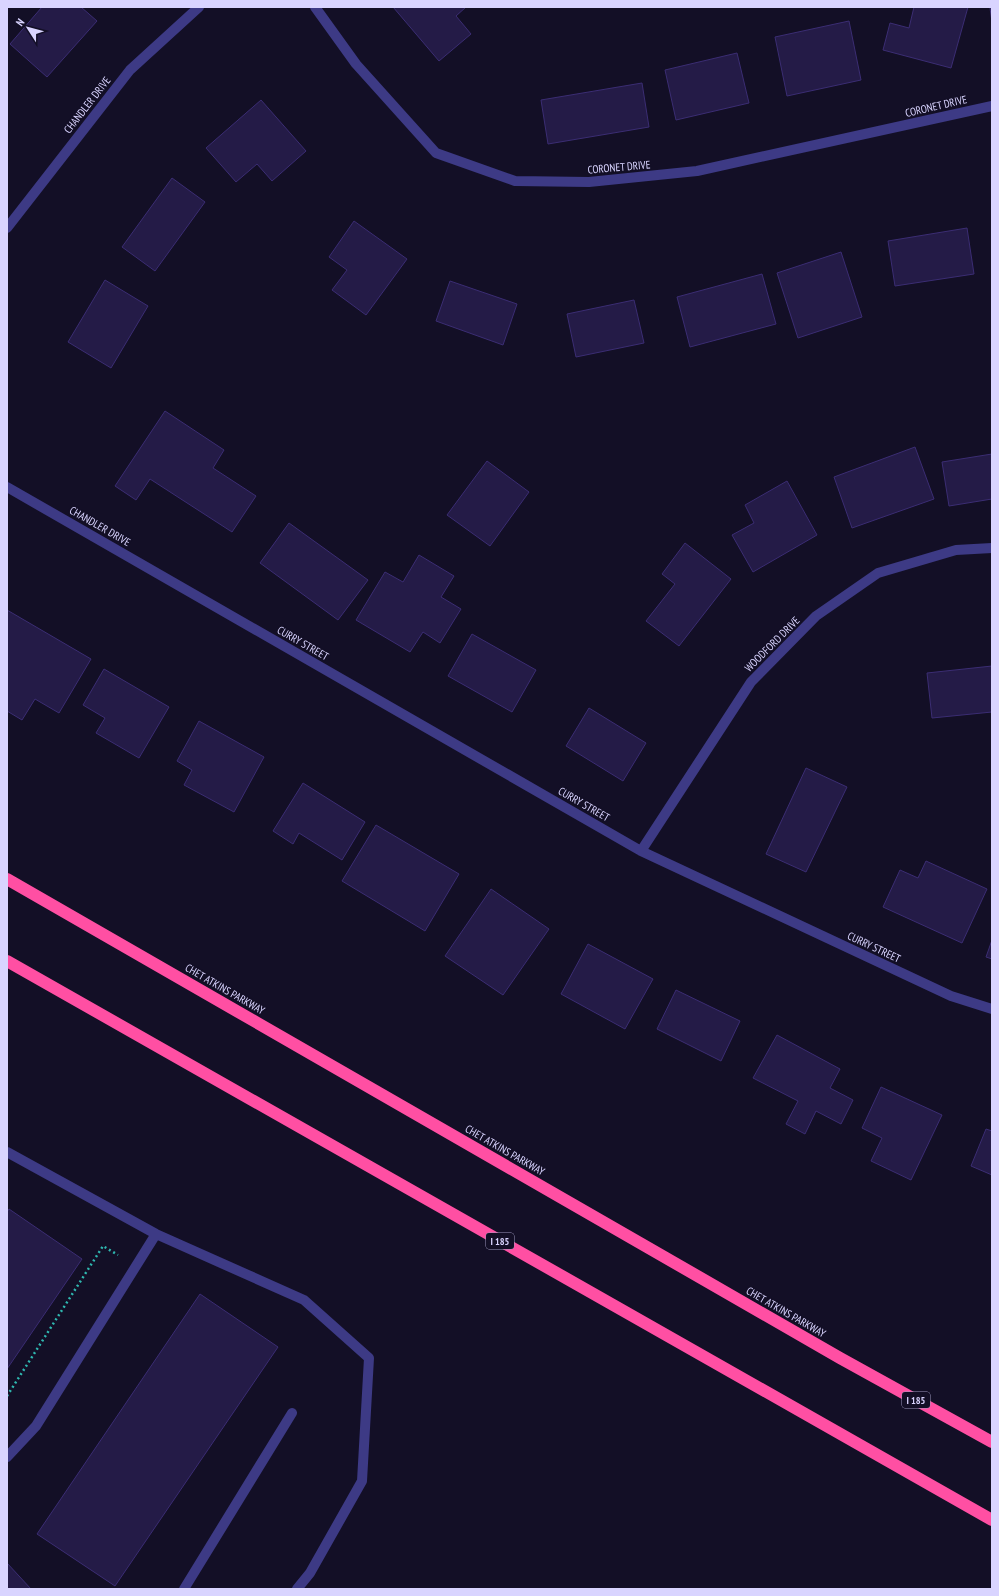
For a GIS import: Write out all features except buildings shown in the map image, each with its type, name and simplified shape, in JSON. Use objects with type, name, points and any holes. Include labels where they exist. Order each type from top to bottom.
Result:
[{"type":"highway","name":"CHET ATKINS PARKWAY","points":[[7,879],[840,1358],[992,1442]]},
{"type":"highway","name":"I 185","points":[[7,961],[992,1520]]},
{"type":"street","name":"CHANDLER DRIVE","points":[[7,228],[130,70],[198,7]]},
{"type":"street","name":"CORONET DRIVE","points":[[316,7],[356,64],[436,153],[515,181],[589,182],[697,171],[992,106]]},
{"type":"street","name":"CHANDLER DRIVE","points":[[7,487],[181,587]]},
{"type":"street","name":"WOODFORD DRIVE","points":[[640,851],[751,682],[816,616],[878,573],[956,550],[992,548]]},
{"type":"street","name":"CURRY STREET","points":[[181,587],[640,851],[951,996],[992,1009]]},
{"type":"street","points":[[7,1152],[156,1234],[304,1300],[369,1358],[362,1481],[310,1573],[297,1589]]},
{"type":"street","points":[[7,1457],[36,1426],[156,1234]]},
{"type":"street","points":[[184,1589],[292,1413]]},
{"type":"path","points":[[7,1396],[103,1246],[136,1265]]}]
